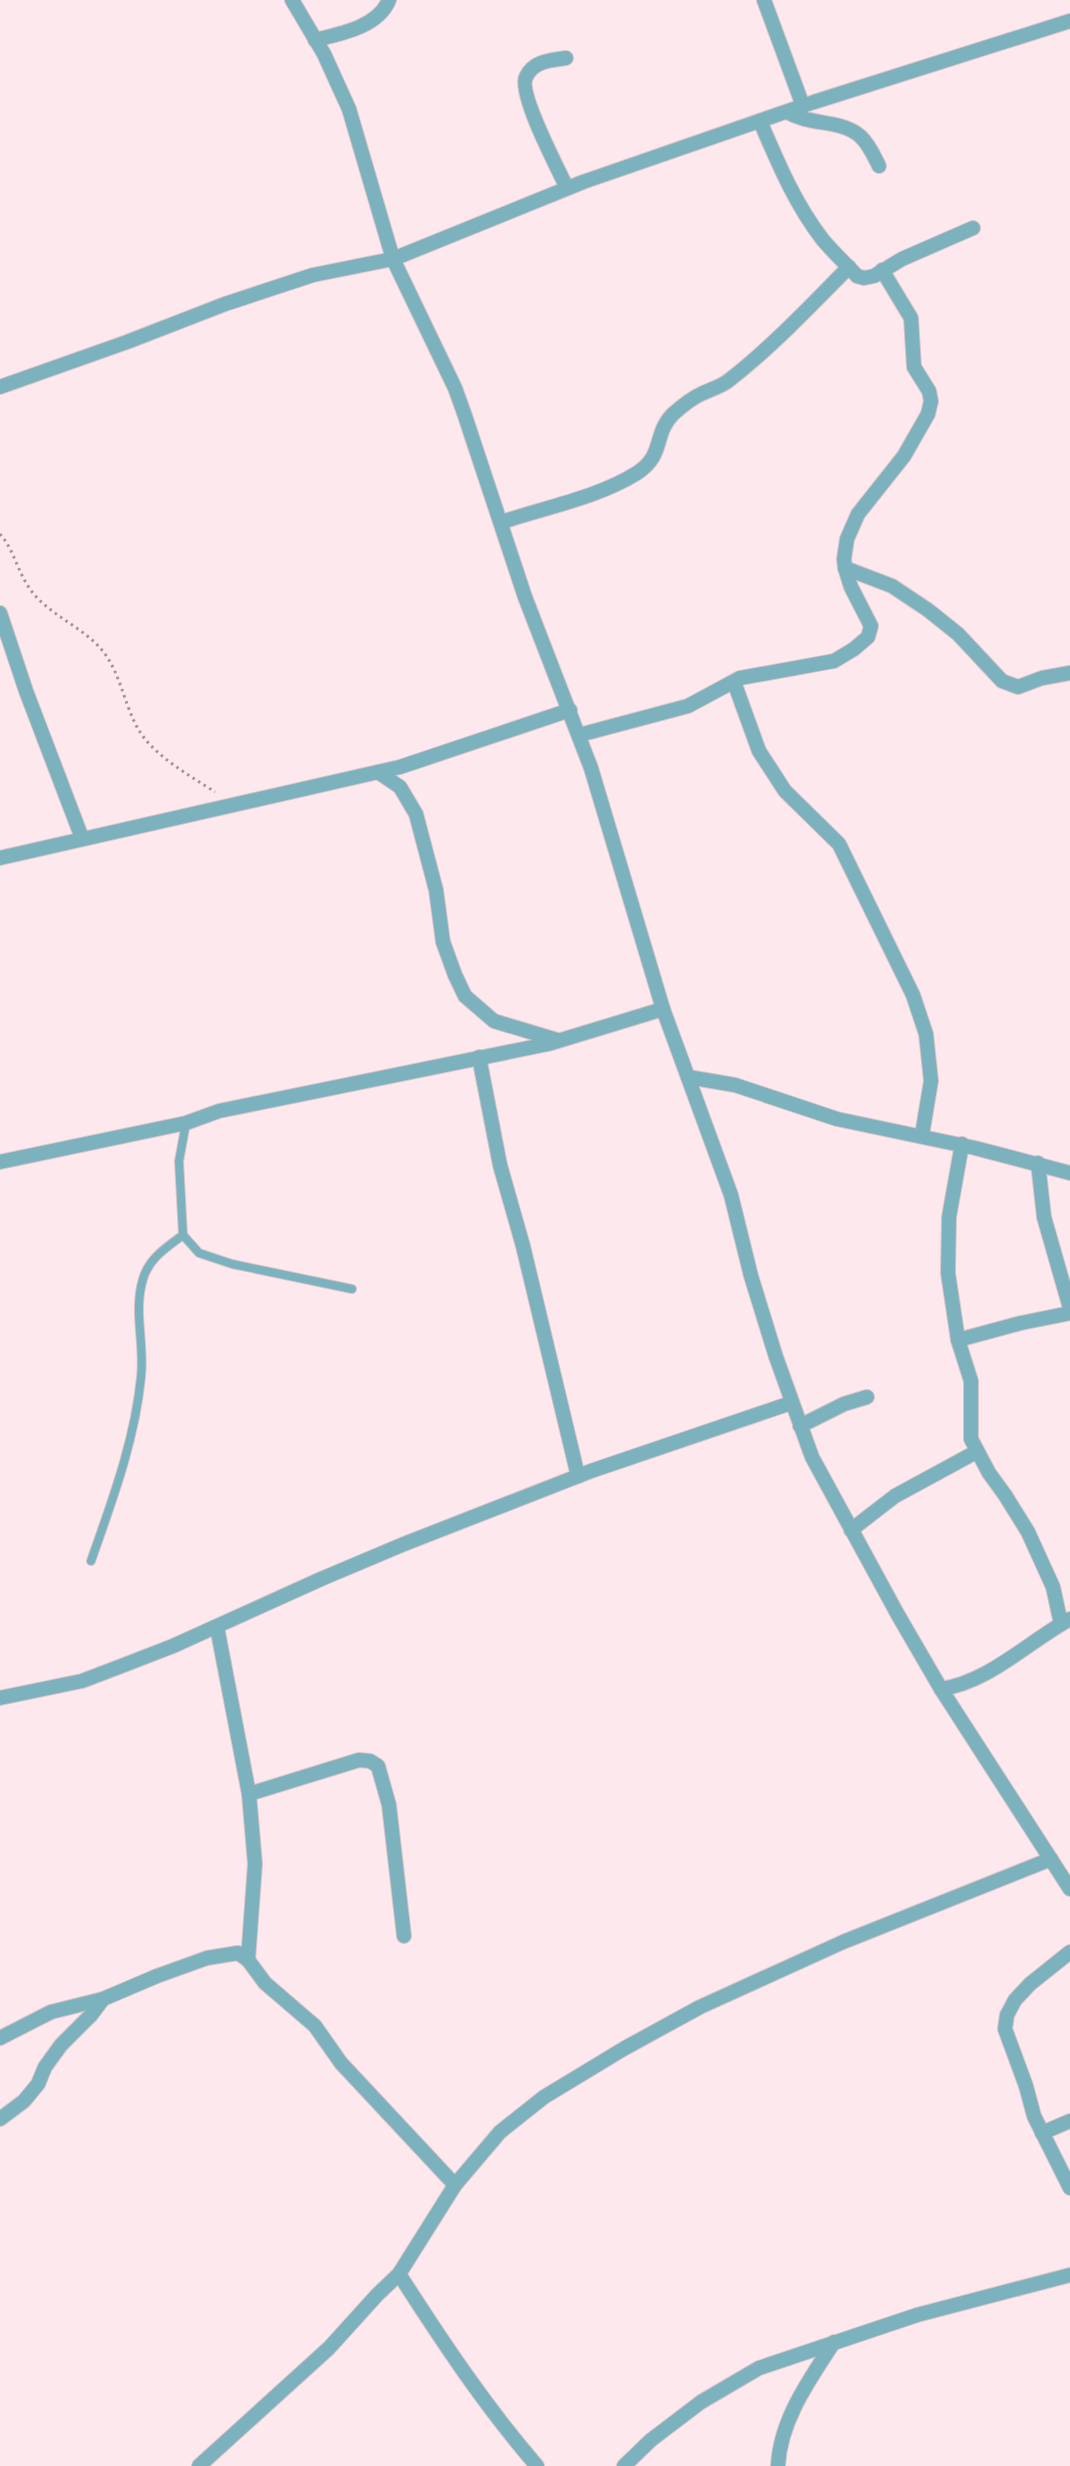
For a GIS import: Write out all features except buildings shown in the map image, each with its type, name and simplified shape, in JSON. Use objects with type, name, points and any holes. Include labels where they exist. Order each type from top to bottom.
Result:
[{"type":"street","points":[[292,0],[316,40],[349,109],[393,259],[455,388],[526,597],[591,768],[663,1009],[731,1195],[751,1276],[791,1403],[812,1457],[941,1689],[1070,1889]]},
{"type":"street","points":[[316,40],[348,32],[371,21],[389,0]]},
{"type":"street","points":[[764,0],[803,106]]},
{"type":"street","points":[[0,387],[252,295],[313,276],[393,259],[567,188],[803,106],[1070,21]]},
{"type":"street","points":[[566,58],[544,62],[533,67],[525,77],[524,89],[532,112],[567,188]]},
{"type":"street","points":[[787,112],[804,120],[840,126],[862,137],[879,166]]},
{"type":"street","points":[[760,122],[786,181],[810,220],[824,240],[857,276],[864,278],[942,240],[973,228]]},
{"type":"street","points":[[502,522],[583,496],[618,483],[638,472],[650,463],[656,455],[663,427],[671,416],[686,403],[725,384],[747,366],[849,267]]},
{"type":"street","points":[[579,735],[688,706],[740,678],[834,661],[854,649],[868,637],[871,626],[851,587],[845,568],[844,558],[847,539],[858,514],[904,456],[928,414],[931,401],[929,391],[914,368],[911,318],[882,270]]},
{"type":"street","points":[[845,568],[892,586],[928,610],[958,634],[1002,681],[1018,687],[1042,678],[1070,673]]},
{"type":"street","points":[[0,613],[26,691],[82,838]]},
{"type":"street","points":[[734,682],[759,751],[785,791],[839,844],[914,995],[926,1034],[931,1081],[922,1135]]},
{"type":"street","points":[[0,858],[378,772],[478,742],[570,710]]},
{"type":"street","points":[[378,772],[400,787],[416,814],[436,890],[443,942],[455,976],[465,996],[494,1021],[559,1040]]},
{"type":"street","points":[[0,1162],[186,1122],[219,1112],[559,1040],[663,1009]]},
{"type":"street","points":[[479,1057],[500,1165],[523,1246],[578,1476]]},
{"type":"street","points":[[688,1077],[736,1086],[837,1119],[962,1144],[1070,1173]]},
{"type":"street","points":[[941,1689],[960,1686],[1018,1653],[1065,1622],[1053,1587],[1028,1532],[976,1452],[971,1440],[969,1428],[970,1381],[958,1340],[948,1273],[949,1217],[962,1144]]},
{"type":"street","points":[[1038,1163],[1044,1216],[1070,1308]]},
{"type":"street","points":[[958,1340],[1021,1323],[1070,1313]]},
{"type":"street","points":[[800,1426],[844,1404],[868,1397]]},
{"type":"street","points":[[0,1698],[82,1680],[173,1646],[404,1544],[578,1476],[791,1403]]},
{"type":"street","points":[[852,1530],[895,1496],[976,1452]]},
{"type":"street","points":[[216,1626],[250,1794],[255,1864],[248,1960]]},
{"type":"street","points":[[250,1794],[359,1760],[370,1761],[378,1766],[389,1805],[404,1936]]},
{"type":"street","points":[[199,2466],[329,2348],[399,2274],[455,2185],[500,2132],[544,2098],[625,2048],[700,2007],[842,1942],[1050,1859]]},
{"type":"street","points":[[1070,1952],[1030,1984],[1015,2000],[1007,2015],[1005,2029],[1026,2086],[1034,2116],[1070,2188]]},
{"type":"street","points":[[0,2038],[52,2012],[103,1998],[207,1958],[232,1953],[242,1955],[265,1983],[315,2026],[341,2062],[455,2185]]},
{"type":"street","points":[[0,2119],[24,2101],[38,2084],[45,2067],[61,2045],[91,2015],[103,1998]]},
{"type":"street","points":[[1042,2133],[1070,2121]]},
{"type":"street","points":[[399,2274],[469,2381],[537,2466]]},
{"type":"street","points":[[624,2466],[651,2440],[701,2402],[759,2368],[917,2315],[1070,2275]]},
{"type":"street","points":[[778,2466],[787,2424],[807,2384],[834,2342]]},
{"type":"lane","points":[[186,1122],[179,1161],[183,1235],[199,1253],[232,1264],[352,1289]]},
{"type":"lane","points":[[91,1560],[132,1434],[138,1406],[142,1372],[139,1306],[142,1280],[148,1266],[155,1257],[183,1235]]},
{"type":"path","points":[[0,534],[8,543],[18,568],[33,594],[70,626],[92,638],[108,657],[138,729],[153,747],[202,784],[237,805]]}]
